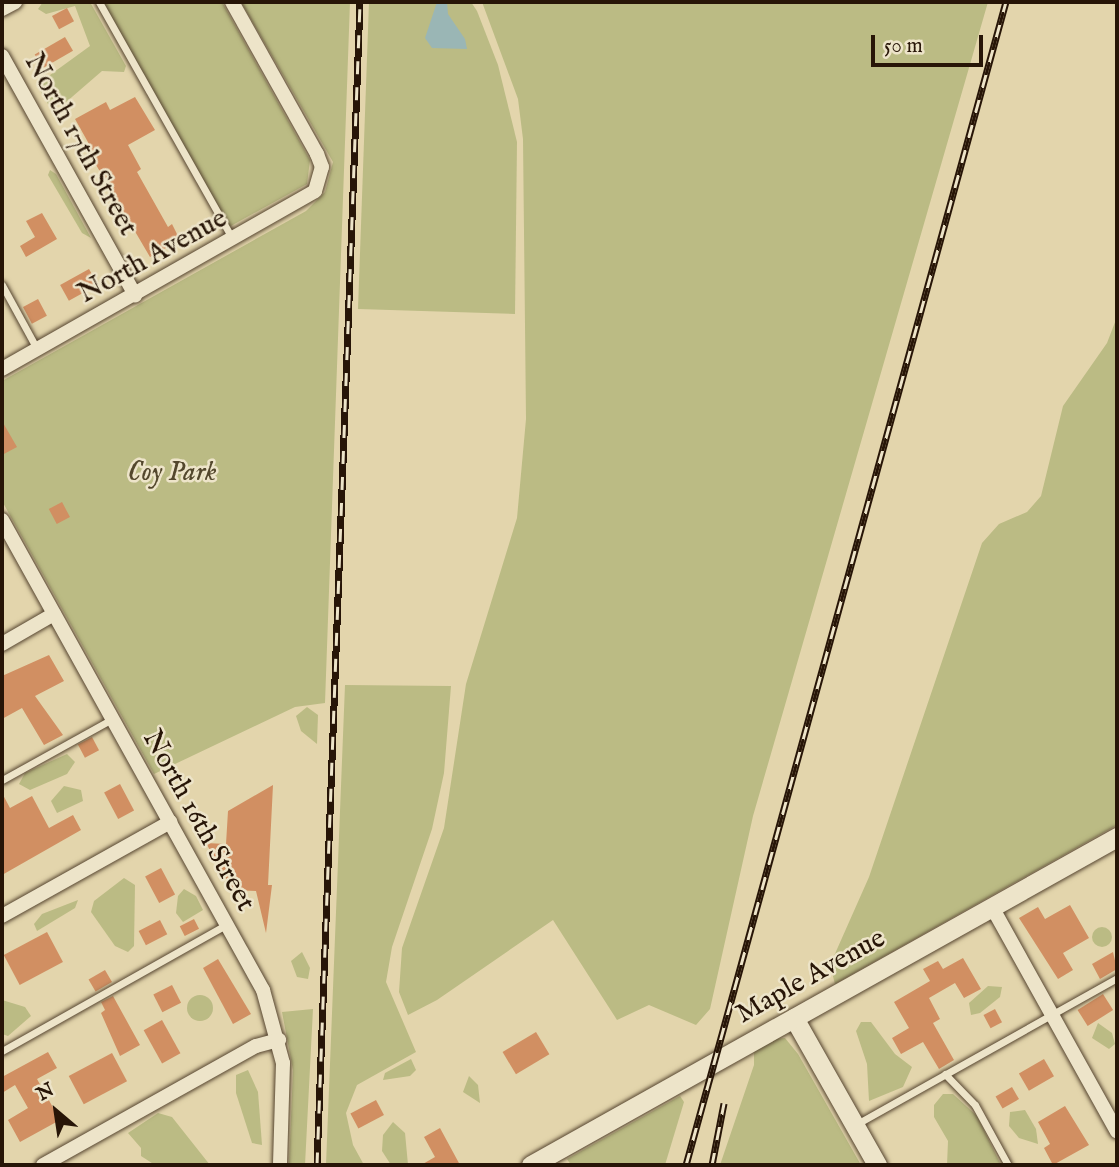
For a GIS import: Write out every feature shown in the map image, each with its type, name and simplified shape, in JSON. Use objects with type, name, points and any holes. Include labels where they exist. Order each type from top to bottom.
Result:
[{"type":"main road","name":"Maple Avenue","points":[[531,1165],[1117,837]]},
{"type":"main road","points":[[794,1018],[877,1165]]},
{"type":"street","points":[[2,9],[15,2]]},
{"type":"street","name":"North Avenue","points":[[2,369],[307,200],[321,181],[317,154],[232,2]]},
{"type":"street","name":"North 17th Street","points":[[2,56],[135,295]]},
{"type":"street","name":"North 16th Street","points":[[2,520],[263,990],[279,1040],[284,1084],[280,1165]]},
{"type":"street","points":[[2,644],[54,614]]},
{"type":"street","points":[[2,916],[170,822]]},
{"type":"street","points":[[992,907],[1117,1132]]},
{"type":"street","points":[[43,1165],[256,1046],[279,1040]]},
{"type":"lane","points":[[99,2],[233,241]]},
{"type":"lane","points":[[2,285],[37,349]]},
{"type":"lane","points":[[2,780],[112,718]]},
{"type":"lane","points":[[2,1051],[227,923]]},
{"type":"lane","points":[[854,1125],[1117,978]]},
{"type":"lane","points":[[945,1074],[975,1105],[1008,1165]]},
{"type":"green space","points":[[43,2],[90,2],[126,66],[124,72],[102,71],[65,103],[48,104],[39,89],[50,75],[90,46],[75,6],[46,14],[38,9]]},
{"type":"green space","points":[[103,2],[222,2],[310,160],[307,184],[229,227]]},
{"type":"green space","name":"Coy Park","points":[[241,2],[350,2],[325,703],[295,707],[154,774],[2,501],[2,381],[306,211],[325,192],[333,162]]},
{"type":"green space","points":[[369,2],[471,2],[477,11],[498,65],[517,142],[515,314],[358,309]]},
{"type":"green space","points":[[482,2],[988,2],[753,816],[710,1009],[696,1025],[649,1005],[617,1020],[553,920],[437,1000],[408,1015],[399,992],[402,948],[444,828],[466,684],[517,518],[526,419],[523,139],[518,99]]},
{"type":"green space","points":[[50,170],[56,174],[91,238],[82,233],[48,175]]},
{"type":"green space","points":[[1117,317],[1117,825],[835,984],[830,965],[869,877],[982,543],[999,524],[1027,512],[1041,496],[1063,406],[1107,343]]},
{"type":"green space","points":[[345,685],[451,686],[444,773],[432,829],[392,947],[386,982],[416,1052],[357,1085],[346,1113],[353,1145],[364,1165],[326,1165]]},
{"type":"green space","points":[[307,707],[318,715],[317,744],[301,731],[296,716]]},
{"type":"green space","points":[[67,754],[75,762],[67,774],[30,790],[19,784],[25,773]]},
{"type":"green space","points":[[64,786],[81,790],[83,801],[57,813],[51,801]]},
{"type":"green space","points":[[124,878],[135,885],[134,946],[128,952],[115,946],[91,912],[94,901]]},
{"type":"green space","points":[[184,889],[196,896],[203,910],[183,922],[176,913],[178,896]]},
{"type":"green space","points":[[78,900],[75,908],[37,931],[34,924],[42,914]]},
{"type":"green space","points":[[1102,927],[1109,930],[1112,937],[1109,944],[1102,947],[1095,944],[1092,937],[1095,930]]},
{"type":"green space","points":[[302,952],[310,968],[308,979],[297,977],[291,961]]},
{"type":"green space","points":[[988,986],[1002,987],[1000,997],[980,1013],[971,1015],[969,1003]]},
{"type":"green space","points":[[200,995],[209,999],[213,1008],[209,1017],[200,1021],[191,1017],[187,1008],[191,999]]},
{"type":"green space","points":[[2,1000],[25,1007],[31,1016],[8,1036],[2,1034]]},
{"type":"green space","points":[[313,1009],[305,1165],[289,1165],[293,1070],[282,1012]]},
{"type":"green space","points":[[861,1022],[871,1022],[895,1054],[912,1067],[903,1087],[869,1101],[867,1064],[856,1031]]},
{"type":"green space","points":[[1098,1023],[1112,1033],[1115,1044],[1109,1049],[1092,1038]]},
{"type":"green space","points":[[785,1038],[798,1054],[861,1165],[720,1165],[754,1065],[754,1052],[774,1039]]},
{"type":"green space","points":[[411,1059],[416,1070],[410,1076],[383,1080],[385,1073]]},
{"type":"green space","points":[[248,1070],[258,1092],[262,1145],[252,1143],[236,1093],[236,1075]]},
{"type":"green space","points":[[469,1076],[478,1085],[480,1103],[463,1092]]},
{"type":"green space","points":[[943,1094],[953,1094],[977,1116],[1001,1165],[947,1165],[948,1141],[934,1117],[934,1105]]},
{"type":"green space","points":[[680,1096],[684,1102],[665,1165],[571,1165],[567,1159]]},
{"type":"green space","points":[[1025,1110],[1036,1129],[1038,1144],[1019,1138],[1009,1126],[1010,1112]]},
{"type":"green space","points":[[158,1113],[172,1117],[210,1165],[155,1165],[141,1156],[141,1148],[128,1133]]},
{"type":"green space","points":[[393,1122],[405,1133],[408,1165],[391,1165],[382,1151],[383,1135]]},
{"type":"water","points":[[437,2],[447,2],[448,14],[465,39],[467,49],[432,48],[425,38]]},
{"type":"building","points":[[67,8],[74,21],[59,29],[52,16]]},
{"type":"building","points":[[65,37],[73,51],[43,68],[35,54]]},
{"type":"building","points":[[135,97],[155,130],[128,145],[141,169],[137,172],[168,227],[172,224],[180,240],[150,257],[85,146],[89,144],[75,119],[106,102],[110,110]]},
{"type":"building","points":[[42,213],[57,239],[26,257],[20,246],[35,237],[26,221]]},
{"type":"building","points":[[89,269],[98,285],[69,301],[60,285]]},
{"type":"building","points":[[38,299],[47,316],[32,324],[23,307]]},
{"type":"building","points":[[2,421],[17,447],[2,455]]},
{"type":"building","points":[[62,502],[70,517],[57,524],[49,509]]},
{"type":"building","points":[[49,655],[64,681],[35,696],[63,735],[44,745],[22,708],[2,719],[2,676]]},
{"type":"building","points":[[92,737],[99,750],[85,758],[78,745]]},
{"type":"building","points":[[120,784],[134,810],[118,819],[104,792]]},
{"type":"building","points":[[273,785],[268,885],[272,885],[266,933],[256,891],[232,890],[206,843],[226,844],[228,811]]},
{"type":"building","points":[[2,793],[10,808],[32,796],[49,828],[73,815],[81,830],[2,875]]},
{"type":"building","points":[[161,868],[175,894],[159,903],[145,876]]},
{"type":"building","points":[[1070,905],[1089,938],[1063,953],[1073,970],[1058,979],[1019,918],[1038,907],[1045,919]]},
{"type":"building","points":[[194,919],[199,929],[185,936],[180,926]]},
{"type":"building","points":[[160,920],[167,934],[146,945],[139,931]]},
{"type":"building","points":[[47,932],[63,962],[20,985],[4,955]]},
{"type":"building","points":[[1113,952],[1117,969],[1100,979],[1092,964]]},
{"type":"building","points":[[963,958],[981,989],[964,998],[955,983],[929,998],[940,1019],[933,1023],[954,1060],[939,1069],[923,1042],[901,1054],[892,1038],[909,1028],[894,1002],[930,981],[923,969],[938,961],[943,969]]},
{"type":"building","points":[[218,959],[251,1014],[233,1024],[203,968]]},
{"type":"building","points":[[105,970],[112,982],[96,992],[89,980]]},
{"type":"building","points":[[172,985],[181,1003],[162,1012],[153,995]]},
{"type":"building","points":[[1103,994],[1113,1010],[1088,1026],[1078,1010]]},
{"type":"building","points":[[113,996],[140,1045],[120,1056],[101,1013],[105,1010],[101,1002]]},
{"type":"building","points":[[995,1009],[1002,1022],[991,1028],[984,1015]]},
{"type":"building","points":[[162,1020],[180,1053],[162,1063],[144,1030]]},
{"type":"building","points":[[536,1032],[549,1054],[516,1074],[503,1052]]},
{"type":"building","points":[[48,1052],[57,1068],[37,1079],[60,1120],[20,1142],[8,1120],[28,1108],[15,1085],[2,1093],[2,1077]]},
{"type":"building","points":[[112,1053],[127,1081],[84,1104],[69,1076]]},
{"type":"building","points":[[1044,1059],[1054,1076],[1029,1091],[1019,1074]]},
{"type":"building","points":[[1012,1087],[1019,1099],[1003,1109],[996,1096]]},
{"type":"building","points":[[376,1100],[384,1115],[358,1129],[350,1114]]},
{"type":"building","points":[[1065,1106],[1089,1145],[1053,1165],[1044,1148],[1050,1144],[1038,1122]]},
{"type":"building","points":[[440,1128],[460,1165],[421,1165],[435,1157],[424,1137]]},
{"type":"railway","points":[[317,1165],[360,2]]},
{"type":"railway","points":[[686,1165],[1006,2]]},
{"type":"railway","points":[[712,1165],[724,1103]]}]
